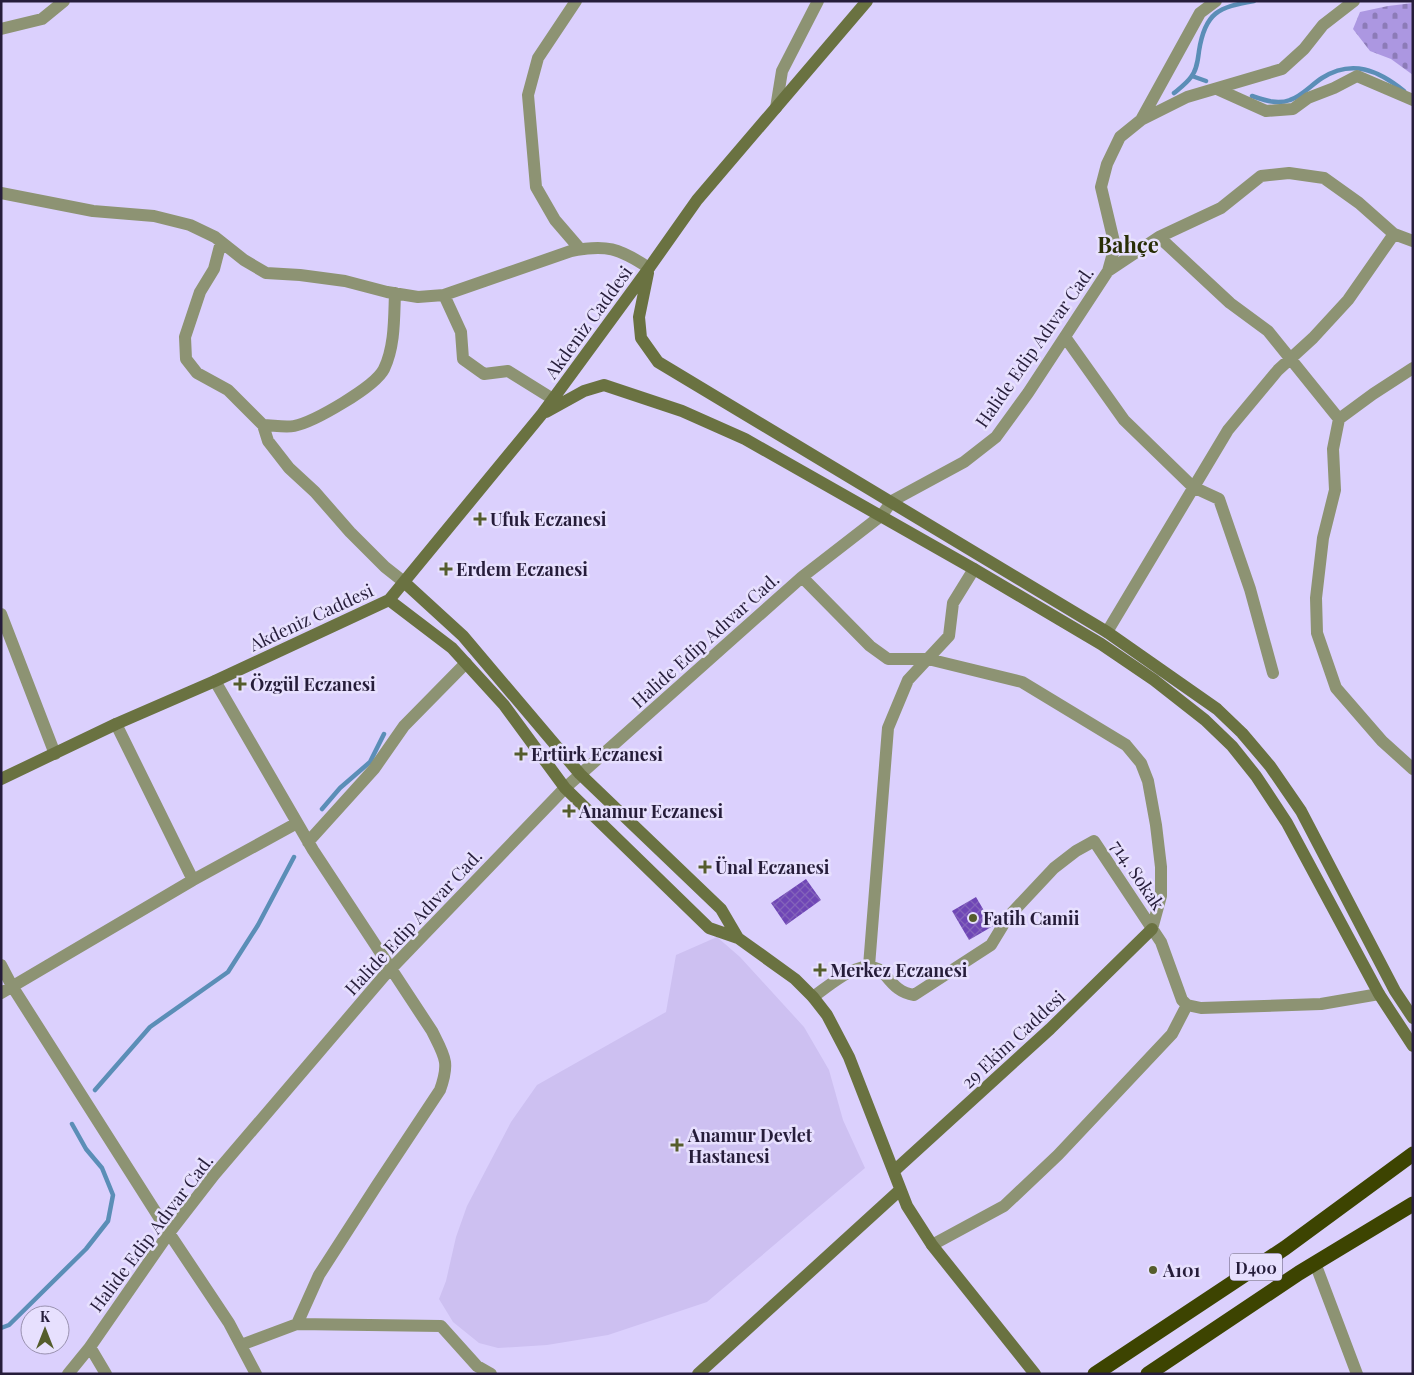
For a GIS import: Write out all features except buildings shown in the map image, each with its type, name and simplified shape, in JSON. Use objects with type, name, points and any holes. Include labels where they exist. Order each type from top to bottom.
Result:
[{"type":"highway","name":"D400","points":[[1095,1374],[1285,1248],[1413,1154]]},
{"type":"highway","name":"D400","points":[[1148,1374],[1315,1263],[1413,1204]]},
{"type":"street","points":[[1,29],[42,19],[64,1]]},
{"type":"street","points":[[576,1],[538,58],[528,95],[536,187],[555,220],[580,249]]},
{"type":"street","points":[[776,108],[782,71],[818,1]]},
{"type":"street","name":"Akdeniz Caddesi","points":[[1,779],[116,724],[215,681],[389,600],[542,414],[697,200],[867,1]]},
{"type":"street","points":[[1141,120],[1200,13],[1216,1]]},
{"type":"street","name":"Halide Edip Adıvar Cad.","points":[[68,1374],[90,1347],[169,1233],[214,1175],[391,969],[564,788],[802,577],[882,515],[892,502],[964,462],[996,437],[1108,271],[1115,246],[1101,187],[1107,164],[1120,137],[1141,120],[1187,97],[1282,69],[1304,49],[1323,25],[1354,1]]},
{"type":"street","points":[[1217,89],[1266,111],[1293,109],[1308,98],[1358,76],[1413,100]]},
{"type":"street","points":[[1108,271],[1159,237],[1221,208],[1261,176],[1290,173],[1324,178],[1359,203],[1394,234],[1413,241]]},
{"type":"street","points":[[1,194],[94,211],[154,216],[190,224],[221,242],[244,260],[266,273],[345,281],[418,297],[444,295],[580,249],[600,247],[614,249],[631,256],[648,268],[639,317],[641,338],[658,362],[1107,632],[1217,709],[1242,733],[1270,766],[1301,811],[1395,991],[1413,1018]]},
{"type":"street","points":[[1107,632],[1228,430],[1278,370],[1313,338],[1348,300],[1394,234]]},
{"type":"street","points":[[1159,237],[1230,303],[1268,331],[1339,419]]},
{"type":"street","points":[[221,242],[214,269],[200,292],[185,337],[186,359],[197,373],[228,390],[263,425],[268,441],[289,468],[315,492],[350,532],[385,567],[463,636],[580,774],[721,908],[738,938]]},
{"type":"street","points":[[263,425],[293,427],[322,415],[370,385],[383,370],[388,355],[394,328],[395,293]]},
{"type":"street","points":[[444,295],[461,332],[463,359],[484,374],[508,371],[553,399]]},
{"type":"street","points":[[1065,337],[1124,420],[1193,487],[1219,499],[1250,589],[1273,673]]},
{"type":"street","points":[[1413,368],[1339,419],[1333,449],[1335,490],[1323,538],[1316,598],[1316,633],[1336,688],[1382,741],[1413,769]]},
{"type":"street","points":[[542,414],[584,391],[604,385],[682,411],[745,439],[882,515],[1101,644],[1154,680],[1205,720],[1232,746],[1256,776],[1287,823],[1378,994],[1413,1046]]},
{"type":"street","points":[[813,997],[855,968],[869,966],[888,728],[908,680],[949,636],[953,604],[974,569]]},
{"type":"street","points":[[802,577],[870,646],[888,659],[928,659],[1022,682],[1126,745],[1141,763],[1148,781],[1162,867],[1161,896],[1152,929],[1162,942],[1182,1000],[1187,1005],[1201,1008],[1321,1004],[1378,994]]},
{"type":"street","points":[[389,600],[452,648],[504,705],[564,788],[709,928],[738,938],[795,979],[813,997],[827,1015],[849,1057],[907,1206],[932,1244],[1035,1374]]},
{"type":"street","points":[[1,614],[54,754]]},
{"type":"street","points":[[308,842],[374,769],[404,726],[466,664]]},
{"type":"street","points":[[215,681],[308,842],[432,1031],[446,1059],[446,1075],[440,1090],[377,1184],[320,1275],[297,1324]]},
{"type":"street","points":[[116,724],[193,880]]},
{"type":"street","points":[[7,990],[193,880],[297,823]]},
{"type":"street","name":"714. Sokak","points":[[869,966],[880,970],[893,985],[905,994],[914,995],[991,945],[1008,917],[1054,868],[1076,851],[1094,841],[1152,929]]},
{"type":"street","name":"29 Ekim Caddesi","points":[[894,1171],[1050,1029],[1152,929]]},
{"type":"street","points":[[1,965],[7,990],[229,1323],[256,1374]]},
{"type":"street","points":[[932,1244],[1004,1206],[1058,1156],[1172,1034],[1187,1005]]},
{"type":"street","points":[[698,1374],[900,1190]]},
{"type":"street","points":[[1315,1263],[1357,1374]]},
{"type":"street","points":[[241,1345],[297,1324],[441,1326],[476,1366],[491,1374]]},
{"type":"street","points":[[90,1347],[106,1374]]},
{"type":"shaded area","name":"Anamur Devlet Hastanesi","points":[[717,937],[740,957],[804,1027],[829,1070],[843,1120],[865,1168],[707,1302],[608,1335],[547,1345],[498,1348],[479,1343],[453,1322],[439,1299],[446,1281],[456,1237],[467,1206],[511,1122],[537,1085],[666,1012],[676,955]]},
{"type":"green space","points":[[1413,3],[1413,75],[1391,59],[1370,51],[1353,29],[1360,12]]},
{"type":"waterway","points":[[1174,93],[1188,81],[1195,71],[1202,38],[1210,20],[1223,9],[1254,1]]},
{"type":"waterway","points":[[1252,96],[1271,101],[1285,101],[1299,96],[1333,72],[1354,68],[1384,77],[1404,91]]},
{"type":"waterway","points":[[1192,76],[1206,81]]},
{"type":"waterway","points":[[322,809],[340,788],[370,762],[384,734]]},
{"type":"waterway","points":[[95,1090],[150,1027],[228,972],[258,925],[294,857]]},
{"type":"waterway","points":[[1,1328],[9,1325],[86,1249],[108,1221],[113,1195],[102,1168],[86,1149],[72,1124]]},
{"type":"place","name":"Ufuk Eczanesi","points":[[480,519]]},
{"type":"place","name":"Erdem Eczanesi","points":[[446,569]]},
{"type":"place","name":"Özgül Eczanesi","points":[[240,684]]},
{"type":"place","name":"Ertürk Eczanesi","points":[[521,754]]},
{"type":"place","name":"Anamur Eczanesi","points":[[569,811]]},
{"type":"place","name":"Ünal Eczanesi","points":[[705,867]]},
{"type":"place","name":"Fatih Camii","points":[[973,918]]},
{"type":"place","name":"Merkez Eczanesi","points":[[820,970]]},
{"type":"place","name":"Anamur Devlet Hastanesi","points":[[677,1145]]},
{"type":"place","name":"A101","points":[[1153,1270]]},
{"type":"district","name":"Bahçe","points":[[1128,244]]}]
